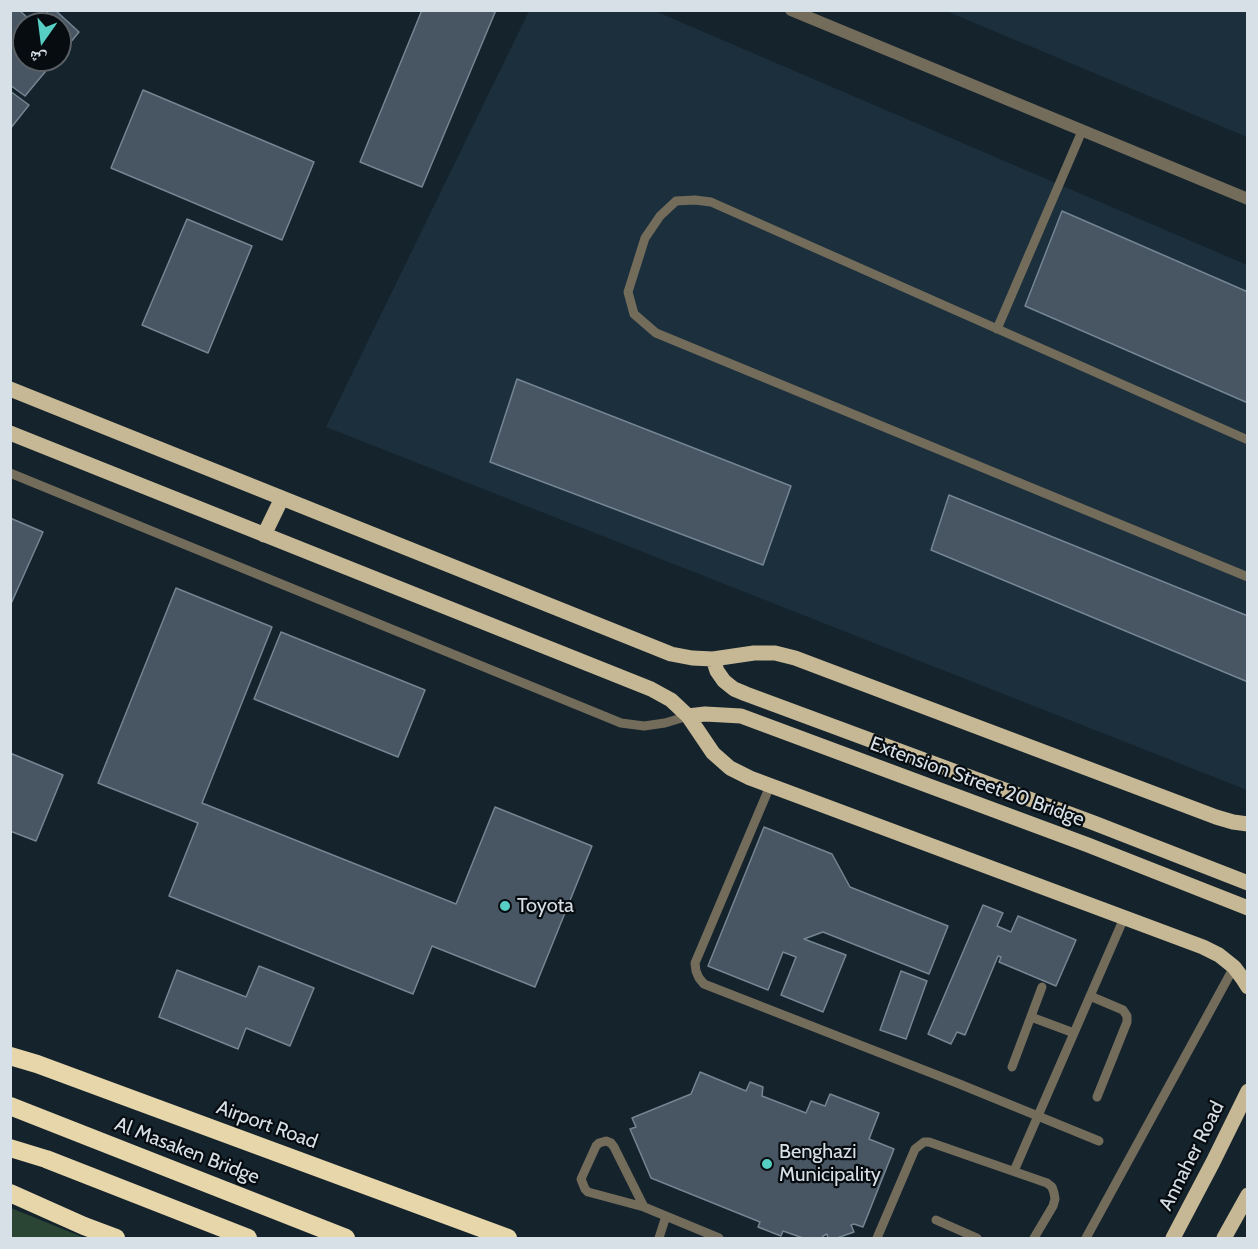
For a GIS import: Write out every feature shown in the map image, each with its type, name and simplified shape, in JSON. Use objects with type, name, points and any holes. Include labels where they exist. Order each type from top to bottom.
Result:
[{"type":"highway","name":"Airport Road","points":[[10,1056],[37,1064],[508,1239]]},
{"type":"highway","name":"Al Masaken Bridge","points":[[10,1106],[346,1239]]},
{"type":"highway","points":[[10,1148],[46,1159],[248,1239]]},
{"type":"highway","points":[[10,1193],[116,1239]]},
{"type":"main road","points":[[10,389],[671,654],[713,659],[754,652],[775,653],[795,658],[1216,817],[1248,824]]},
{"type":"main road","points":[[10,433],[651,689],[671,700],[688,716],[714,753],[730,768],[750,778],[1203,947],[1234,967],[1248,987]]},
{"type":"main road","points":[[264,535],[282,498]]},
{"type":"main road","name":"Extension Street 20 Bridge","points":[[713,659],[724,681],[740,692],[1094,823],[1248,883]]},
{"type":"main road","name":"Extension Street 20 Bridge","points":[[688,716],[705,714],[741,716],[1088,845],[1248,908]]},
{"type":"main road","name":"Annaher Road","points":[[1173,1239],[1248,1091]]},
{"type":"main road","points":[[1224,1239],[1248,1195]]},
{"type":"street","points":[[791,10],[1248,199]]},
{"type":"lane","points":[[997,329],[1082,130]]},
{"type":"lane","points":[[1248,440],[711,202],[676,201],[660,216],[645,238],[628,292],[634,314],[656,333],[1248,577]]},
{"type":"lane","points":[[10,473],[621,723],[644,726],[688,716]]},
{"type":"lane","points":[[770,786],[695,963],[696,971],[704,984],[1099,1141]]},
{"type":"lane","points":[[1014,1171],[1124,918]]},
{"type":"lane","points":[[1086,1239],[1234,967]]},
{"type":"lane","points":[[1012,1067],[1042,987]]},
{"type":"lane","points":[[1090,996],[1123,1010],[1128,1022],[1097,1097]]},
{"type":"lane","points":[[1031,1017],[1074,1033]]},
{"type":"lane","points":[[644,1207],[614,1146],[606,1141],[599,1143],[581,1179],[585,1189],[593,1194],[644,1207],[719,1239]]},
{"type":"lane","points":[[877,1239],[915,1149],[924,1142],[935,1143],[1047,1183],[1052,1187],[1055,1199],[1053,1206],[1034,1239]]},
{"type":"lane","points":[[659,1239],[666,1216]]},
{"type":"lane","points":[[936,1220],[977,1239]]},
{"type":"shaded area","points":[[529,11],[655,11],[1247,265],[1247,790],[326,427]]},
{"type":"shaded area","points":[[946,11],[1247,11],[1247,137]]},
{"type":"green space","points":[[11,1208],[85,1238],[11,1238]]},
{"type":"building","points":[[10,10],[19,10],[21,12],[12,12],[12,72],[45,72],[25,96],[10,85]]},
{"type":"building","points":[[422,10],[496,10],[422,187],[360,162]]},
{"type":"building","points":[[72,26],[79,32],[72,40]]},
{"type":"building","points":[[143,90],[314,162],[282,240],[111,168]]},
{"type":"building","points":[[10,91],[29,105],[10,129]]},
{"type":"building","points":[[1062,211],[1248,292],[1248,403],[1025,306]]},
{"type":"building","points":[[187,219],[252,246],[208,353],[142,325]]},
{"type":"building","points":[[517,379],[791,486],[763,565],[490,462]]},
{"type":"building","points":[[949,495],[1248,616],[1248,682],[931,550]]},
{"type":"building","points":[[10,518],[43,532],[10,606]]},
{"type":"building","points":[[176,588],[272,627],[202,803],[456,904],[495,807],[592,846],[535,987],[432,946],[413,994],[169,896],[198,823],[98,783]]},
{"type":"building","points":[[281,632],[425,690],[398,757],[254,699]]},
{"type":"building","points":[[10,753],[63,775],[36,841],[10,831]]},
{"type":"building","points":[[764,827],[832,854],[850,887],[948,926],[929,974],[823,932],[804,939],[846,955],[823,1012],[781,995],[796,957],[783,952],[768,990],[708,966]]},
{"type":"building","points":[[983,905],[1003,913],[997,926],[1011,932],[1018,916],[1076,940],[1056,986],[999,962],[1001,957],[998,956],[965,1035],[957,1032],[951,1044],[928,1034]]},
{"type":"building","points":[[259,966],[314,988],[290,1046],[246,1028],[238,1049],[159,1017],[177,970],[246,997]]},
{"type":"building","points":[[901,971],[927,981],[906,1039],[880,1030]]},
{"type":"building","name":"Benghazi Municipality","points":[[700,1072],[746,1091],[750,1082],[763,1087],[762,1096],[806,1113],[811,1101],[825,1106],[830,1094],[879,1113],[869,1139],[894,1149],[863,1227],[851,1225],[854,1232],[837,1238],[828,1238],[827,1234],[822,1238],[803,1238],[783,1231],[781,1236],[758,1227],[760,1222],[651,1178],[630,1129],[636,1127],[632,1118],[691,1094]]},
{"type":"place","name":"Toyota","points":[[505,906]]},
{"type":"place","name":"Benghazi Municipality","points":[[767,1164]]}]
